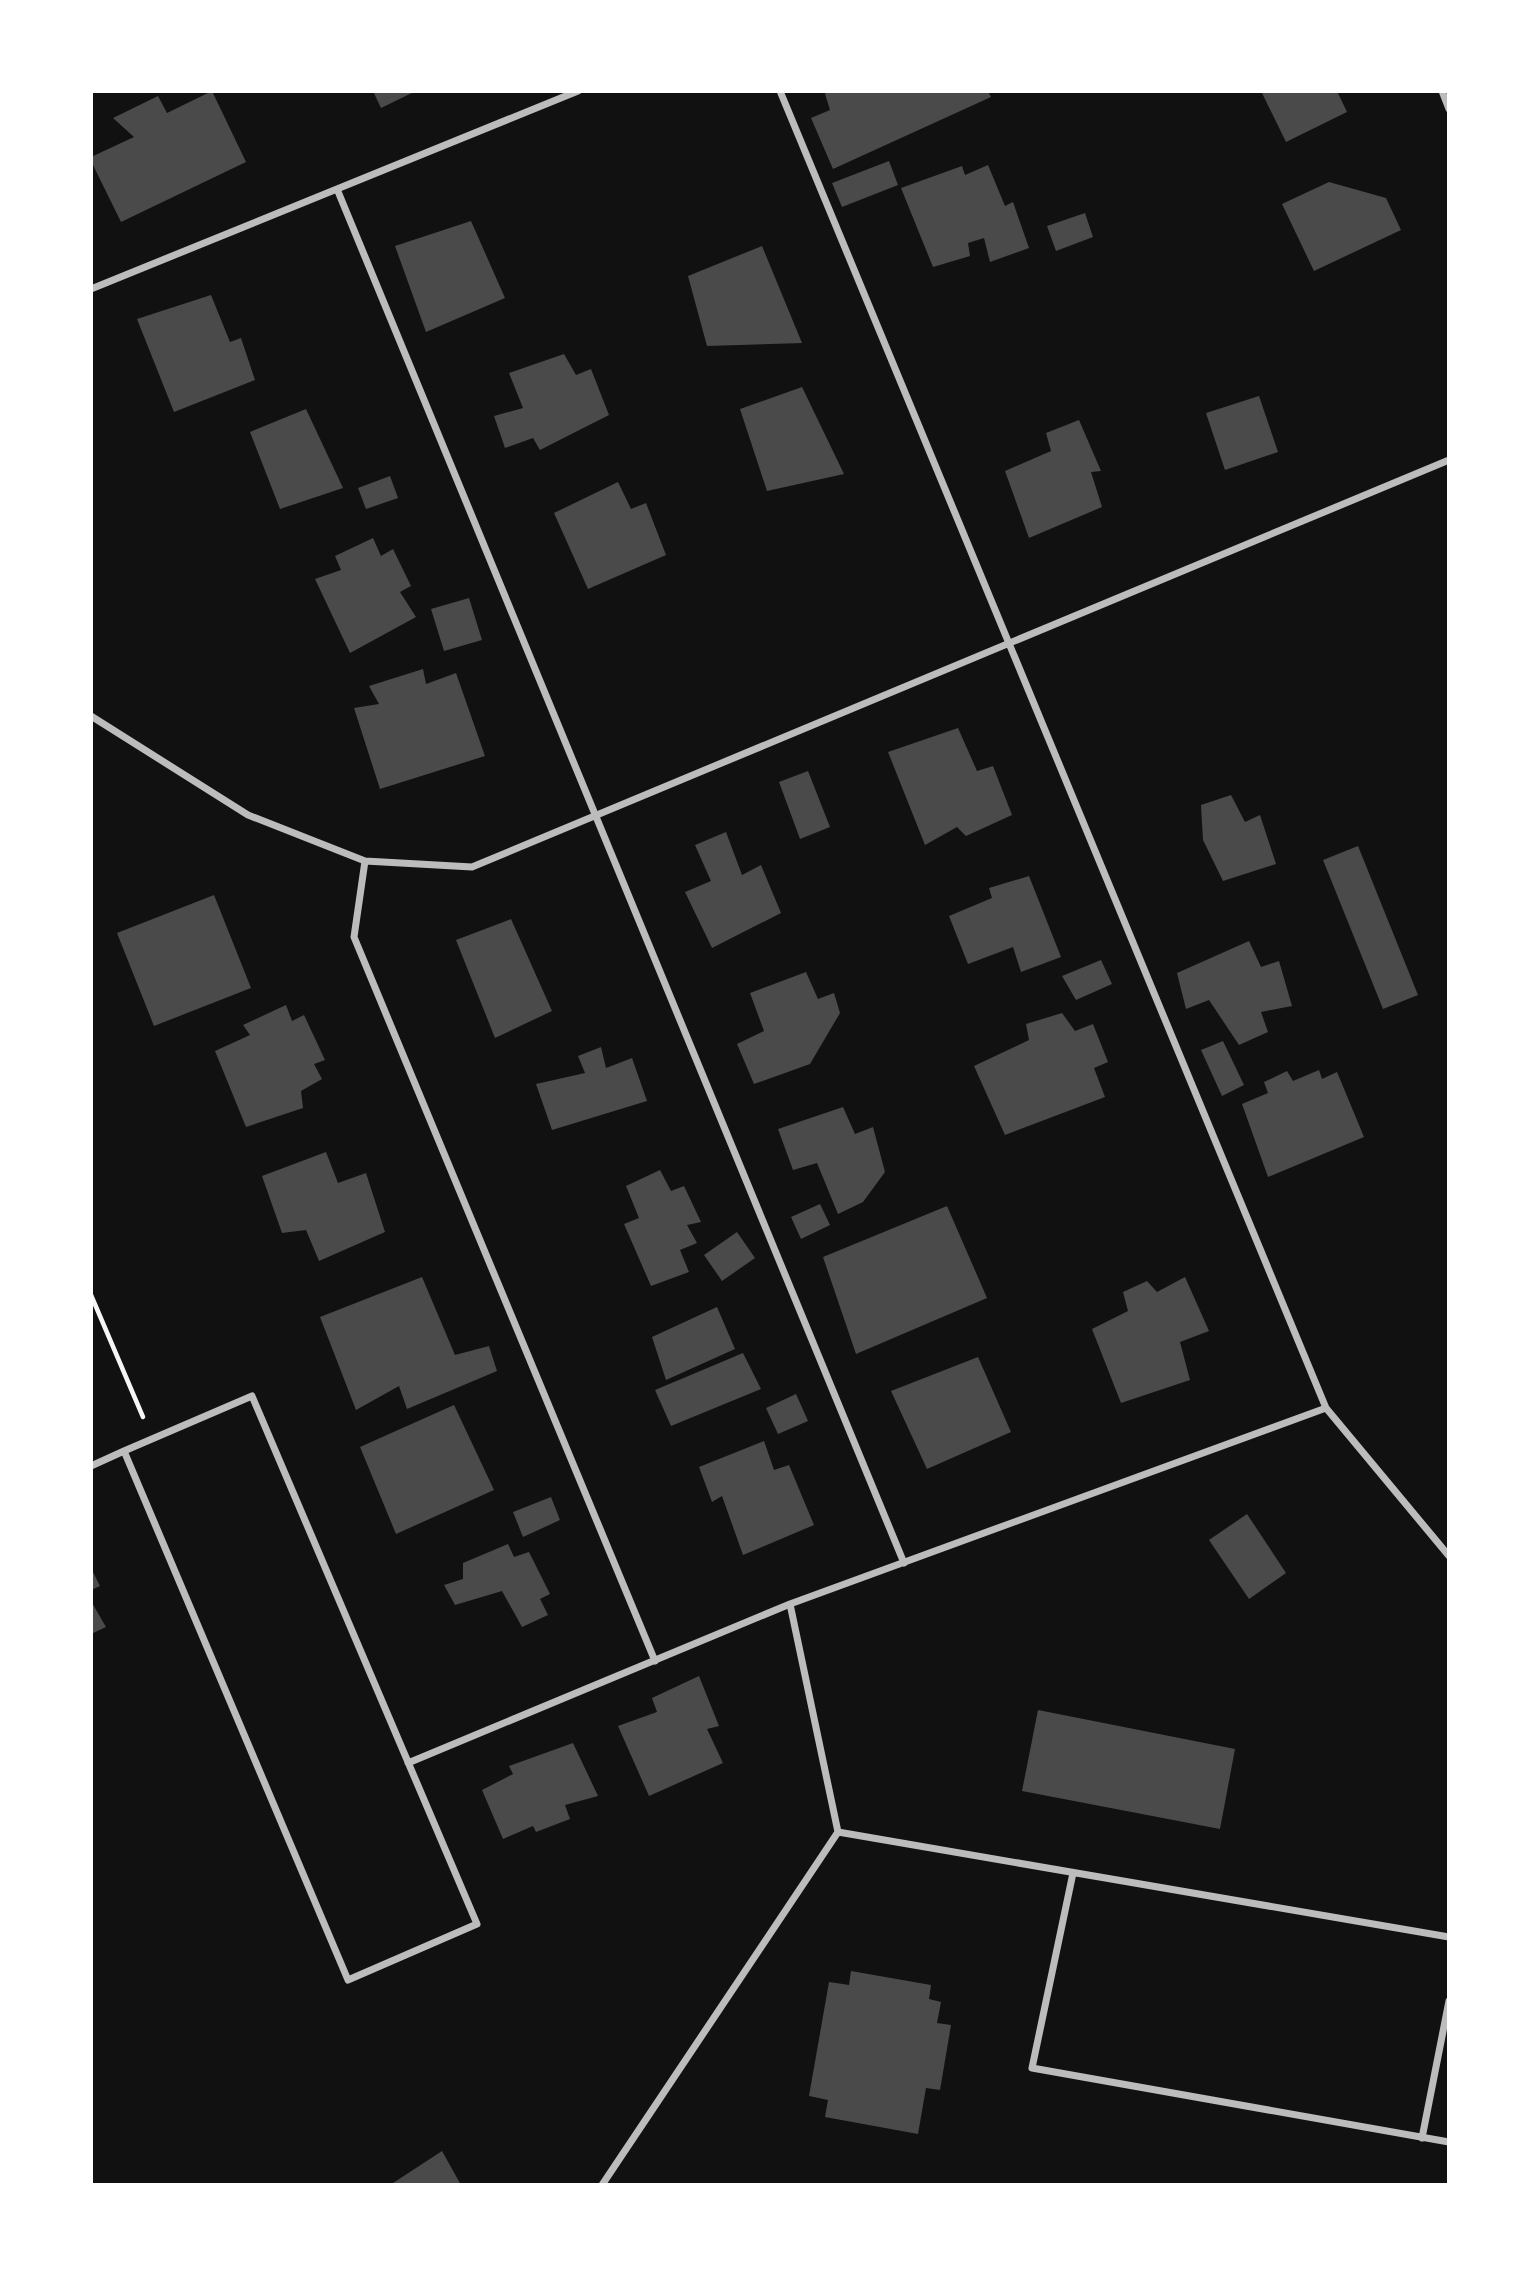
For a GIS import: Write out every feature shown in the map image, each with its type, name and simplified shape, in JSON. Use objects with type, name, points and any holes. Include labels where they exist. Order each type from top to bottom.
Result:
[{"type":"street","points":[[92,286],[337,189],[565,93],[578,91]]},
{"type":"street","points":[[780,91],[1326,1408],[1449,1556]]},
{"type":"street","points":[[1442,91],[1449,109]]},
{"type":"street","points":[[337,189],[904,1563]]},
{"type":"street","points":[[91,716],[247,815],[365,861],[472,867],[1449,460]]},
{"type":"street","points":[[365,861],[354,937],[655,1661]]},
{"type":"street","points":[[91,1466],[124,1451],[251,1396],[477,1924],[348,1980],[124,1451]]},
{"type":"street","points":[[408,1763],[790,1604],[1326,1408]]},
{"type":"street","points":[[602,2185],[838,1832],[790,1604]]},
{"type":"street","points":[[838,1832],[1449,1937]]},
{"type":"street","points":[[1073,1873],[1032,2068],[1449,2142]]},
{"type":"street","points":[[1422,2138],[1449,2001]]},
{"type":"path","points":[[91,1296],[152,1439]]},
{"type":"building","points":[[212,91],[246,162],[121,222],[91,161],[91,157],[134,137],[113,118],[158,96],[167,113]]},
{"type":"building","points":[[373,91],[416,91],[381,108]]},
{"type":"building","points":[[827,91],[988,91],[991,97],[833,169],[811,118],[830,110],[825,94]]},
{"type":"building","points":[[1261,91],[1337,91],[1347,112],[1286,142]]},
{"type":"building","points":[[889,161],[898,185],[842,207],[832,183]]},
{"type":"building","points":[[988,165],[1005,206],[1013,202],[1029,248],[990,262],[984,238],[968,243],[970,256],[933,267],[901,188],[962,166],[965,175]]},
{"type":"building","points":[[1329,182],[1386,198],[1401,230],[1314,271],[1282,204]]},
{"type":"building","points":[[1085,213],[1093,237],[1056,251],[1047,226]]},
{"type":"building","points":[[471,221],[505,298],[426,332],[395,246]]},
{"type":"building","points":[[762,246],[802,343],[707,346],[688,276]]},
{"type":"building","points":[[211,295],[230,342],[241,338],[255,380],[174,412],[137,319]]},
{"type":"building","points":[[564,354],[576,375],[591,369],[609,415],[540,450],[533,438],[505,448],[494,416],[523,408],[509,373]]},
{"type":"building","points":[[802,387],[844,474],[767,491],[740,409]]},
{"type":"building","points":[[1259,396],[1278,452],[1225,470],[1206,413]]},
{"type":"building","points":[[306,409],[343,488],[280,509],[250,432]]},
{"type":"building","points":[[1079,420],[1101,471],[1091,472],[1102,507],[1029,538],[1005,471],[1051,451],[1046,433]]},
{"type":"building","points":[[390,476],[398,498],[366,509],[358,488]]},
{"type":"building","points":[[618,482],[631,509],[646,503],[666,555],[588,589],[554,513]]},
{"type":"building","points":[[373,538],[381,556],[393,549],[411,586],[400,592],[416,617],[350,653],[315,579],[341,570],[335,556]]},
{"type":"building","points":[[469,598],[482,640],[444,651],[431,609]]},
{"type":"building","points":[[423,669],[426,684],[456,673],[485,756],[380,789],[354,708],[379,704],[369,686]]},
{"type":"building","points":[[958,728],[977,771],[993,766],[1012,815],[966,836],[957,827],[925,845],[888,752]]},
{"type":"building","points":[[808,771],[830,827],[800,839],[779,782]]},
{"type":"building","points":[[1231,795],[1245,822],[1260,815],[1276,864],[1223,881],[1203,840],[1201,805]]},
{"type":"building","points":[[726,832],[742,875],[761,865],[781,913],[712,948],[685,892],[711,881],[695,845]]},
{"type":"building","points":[[1358,846],[1418,995],[1383,1009],[1323,860]]},
{"type":"building","points":[[1029,876],[1061,957],[1021,972],[1013,947],[968,964],[949,916],[992,898],[989,888]]},
{"type":"building","points":[[214,895],[251,988],[154,1026],[117,933]]},
{"type":"building","points":[[511,919],[552,1011],[495,1038],[456,940]]},
{"type":"building","points":[[1249,941],[1261,967],[1279,961],[1292,1006],[1261,1012],[1268,1032],[1239,1045],[1209,1000],[1186,1009],[1177,973]]},
{"type":"building","points":[[1101,960],[1112,984],[1076,1000],[1062,976]]},
{"type":"building","points":[[806,972],[818,999],[834,993],[840,1013],[810,1064],[754,1084],[737,1044],[764,1031],[750,993]]},
{"type":"building","points":[[286,1005],[292,1021],[304,1015],[325,1060],[314,1064],[322,1079],[301,1091],[303,1108],[246,1127],[215,1051],[250,1035],[243,1025]]},
{"type":"building","points":[[1062,1013],[1075,1031],[1093,1024],[1108,1062],[1094,1068],[1105,1097],[1005,1135],[974,1066],[1029,1040],[1026,1024]]},
{"type":"building","points":[[1223,1041],[1244,1085],[1222,1096],[1201,1050]]},
{"type":"building","points":[[601,1047],[606,1068],[632,1058],[647,1101],[552,1130],[536,1084],[585,1073],[578,1056]]},
{"type":"building","points":[[1319,1070],[1322,1079],[1337,1072],[1364,1137],[1268,1177],[1242,1104],[1268,1093],[1264,1082],[1287,1071],[1293,1081]]},
{"type":"building","points":[[843,1107],[855,1134],[873,1127],[885,1172],[863,1202],[838,1214],[817,1163],[793,1170],[778,1129]]},
{"type":"building","points":[[326,1152],[338,1183],[366,1173],[385,1232],[319,1261],[306,1230],[282,1233],[262,1176]]},
{"type":"building","points":[[660,1170],[671,1191],[684,1186],[701,1222],[687,1225],[697,1243],[680,1250],[689,1272],[651,1286],[624,1224],[639,1218],[626,1186]]},
{"type":"building","points":[[820,1204],[830,1225],[801,1239],[791,1217]]},
{"type":"building","points":[[947,1206],[987,1298],[856,1354],[823,1257]]},
{"type":"building","points":[[737,1232],[755,1258],[722,1281],[704,1255]]},
{"type":"building","points":[[422,1277],[455,1355],[489,1346],[497,1371],[407,1409],[399,1386],[356,1410],[320,1317]]},
{"type":"building","points":[[1185,1277],[1209,1331],[1180,1342],[1190,1380],[1121,1403],[1092,1329],[1128,1311],[1123,1292],[1147,1281],[1157,1292]]},
{"type":"building","points":[[717,1307],[735,1349],[666,1380],[652,1337]]},
{"type":"building","points":[[743,1353],[761,1389],[671,1426],[655,1390]]},
{"type":"building","points":[[978,1357],[1011,1432],[927,1469],[891,1391]]},
{"type":"building","points":[[796,1394],[808,1421],[778,1434],[766,1408]]},
{"type":"building","points":[[454,1405],[494,1490],[396,1534],[360,1447]]},
{"type":"building","points":[[764,1441],[774,1470],[789,1465],[814,1525],[743,1555],[722,1496],[712,1502],[699,1467]]},
{"type":"building","points":[[551,1497],[560,1520],[523,1537],[513,1512]]},
{"type":"building","points":[[1247,1514],[1286,1573],[1249,1599],[1209,1540]]},
{"type":"building","points":[[508,1544],[514,1557],[529,1552],[550,1594],[540,1599],[548,1615],[522,1627],[502,1591],[455,1605],[444,1585],[463,1579],[463,1563]]},
{"type":"building","points":[[91,1568],[100,1586],[91,1590]]},
{"type":"building","points":[[91,1601],[106,1627],[91,1634]]},
{"type":"building","points":[[699,1676],[719,1726],[707,1729],[723,1763],[649,1796],[618,1726],[657,1712],[652,1698]]},
{"type":"building","points":[[1038,1710],[1235,1749],[1220,1829],[1022,1791]]},
{"type":"building","points":[[573,1743],[598,1796],[565,1805],[570,1819],[536,1832],[533,1826],[503,1839],[482,1790],[513,1774],[509,1766]]},
{"type":"building","points":[[851,1971],[931,1985],[929,1999],[941,2002],[937,2023],[951,2025],[940,2090],[926,2088],[918,2134],[825,2117],[828,2100],[809,2096],[829,1982],[849,1985]]},
{"type":"building","points":[[442,2151],[461,2185],[390,2185]]}]
